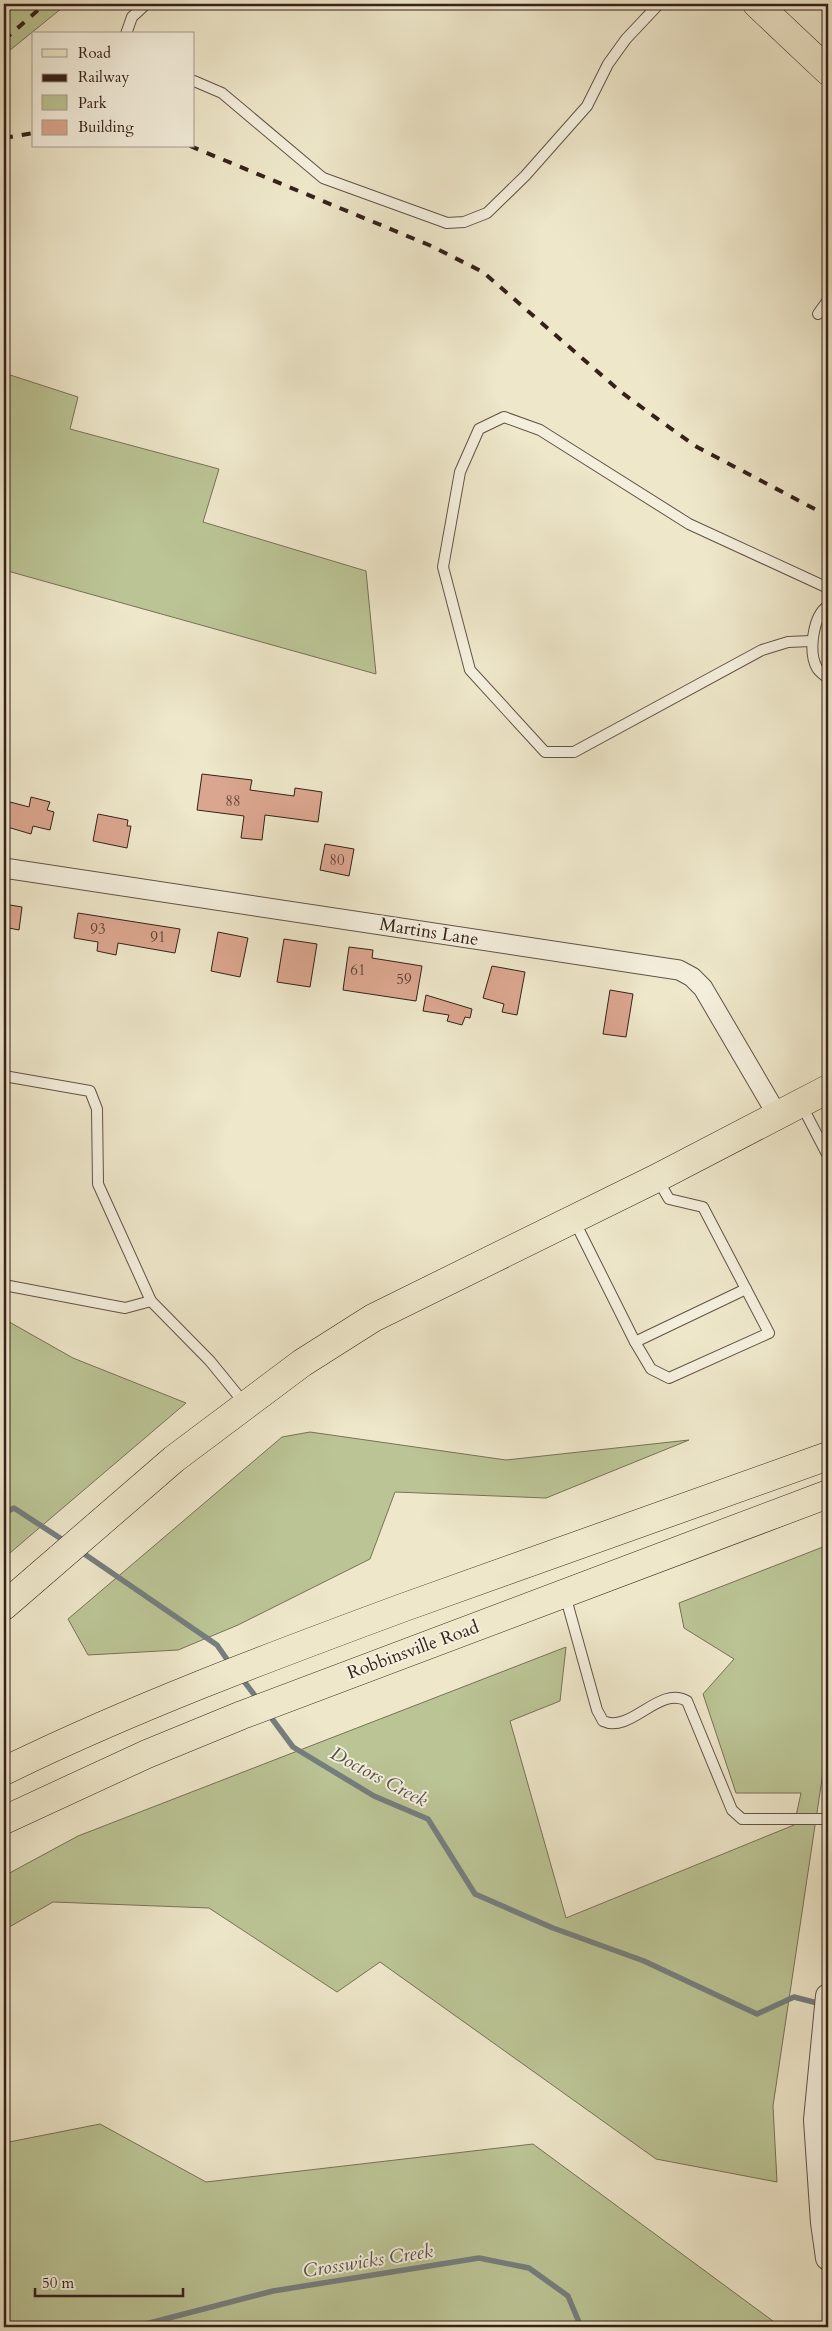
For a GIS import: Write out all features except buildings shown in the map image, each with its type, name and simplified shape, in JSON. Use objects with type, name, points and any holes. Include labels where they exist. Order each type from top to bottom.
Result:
[{"type":"main road","points":[[757,4],[828,71]]},
{"type":"main road","points":[[4,1606],[174,1459],[302,1363],[373,1318],[657,1178],[828,1090]]},
{"type":"main road","points":[[4,1770],[114,1720],[262,1659],[564,1549],[828,1456]]},
{"type":"main road","name":"Robbinsville Road","points":[[4,1820],[147,1754],[242,1714],[828,1494]]},
{"type":"street","name":"Martins Lane","points":[[4,868],[679,970],[692,976],[703,988],[790,1110]]},
{"type":"street","points":[[828,1996],[816,2120],[823,2224],[828,2258]]},
{"type":"lane","points":[[127,32],[132,17],[146,4]]},
{"type":"lane","points":[[195,81],[222,93],[323,178],[447,223],[464,222],[487,213],[526,176],[587,106],[608,64],[626,39],[659,4]]},
{"type":"lane","points":[[818,314],[828,300]]},
{"type":"lane","points":[[812,641],[788,642],[762,650],[574,752],[545,752],[470,670],[443,567],[460,472],[479,429],[504,417],[540,430],[689,524],[828,588]]},
{"type":"lane","points":[[828,606],[823,609],[812,641],[816,667],[828,679]]},
{"type":"lane","points":[[4,1076],[90,1091],[96,1109],[98,1184],[151,1300],[210,1361],[245,1404]]},
{"type":"lane","points":[[790,1110],[828,1156]]},
{"type":"lane","points":[[574,1219],[635,1342],[651,1369],[669,1378],[769,1333],[703,1206],[669,1199],[657,1178]]},
{"type":"lane","points":[[4,1285],[124,1308],[151,1300]]},
{"type":"lane","points":[[635,1342],[746,1289]]},
{"type":"lane","points":[[565,1594],[597,1710],[603,1721],[616,1725],[669,1699],[682,1698],[687,1702],[732,1810],[742,1819],[828,1819]]},
{"type":"green space","points":[[4,4],[67,4],[32,32],[4,55]]},
{"type":"green space","points":[[4,373],[78,397],[70,429],[219,469],[203,522],[366,571],[376,674],[4,570]]},
{"type":"green space","points":[[4,1319],[73,1358],[186,1403],[4,1558]]},
{"type":"green space","points":[[310,1432],[506,1460],[689,1440],[546,1498],[395,1492],[370,1559],[238,1625],[178,1650],[88,1655],[68,1619],[282,1437]]},
{"type":"green space","points":[[828,1545],[828,1739],[773,2106],[777,2182],[656,2159],[380,1962],[337,1992],[209,1908],[53,1902],[4,1930],[4,1876],[78,1836],[566,1647],[560,1701],[510,1721],[566,1918],[794,1825],[801,1793],[736,1793],[703,1694],[734,1659],[684,1628],[679,1603]]},
{"type":"green space","points":[[100,2124],[206,2182],[533,2144],[781,2327],[4,2327],[4,2143]]},
{"type":"waterway","name":"Doctors Creek","points":[[4,1513],[14,1508],[66,1542]]},
{"type":"waterway","name":"Doctors Creek","points":[[80,1551],[217,1645],[231,1665]]},
{"type":"waterway","name":"Doctors Creek","points":[[240,1676],[259,1701]]},
{"type":"waterway","name":"Doctors Creek","points":[[267,1712],[293,1747],[374,1796],[428,1819],[475,1894],[553,1928],[644,1961],[757,2014],[794,1997],[821,2004]]},
{"type":"waterway","name":"Crosswicks Creek","points":[[134,2327],[273,2291],[479,2258],[529,2268],[568,2296],[581,2327]]},
{"type":"railway","points":[[4,40],[45,4]]},
{"type":"railway","points":[[4,138],[32,133]]},
{"type":"railway","points":[[195,148],[429,245],[483,272],[621,392],[697,447],[828,516]]}]
